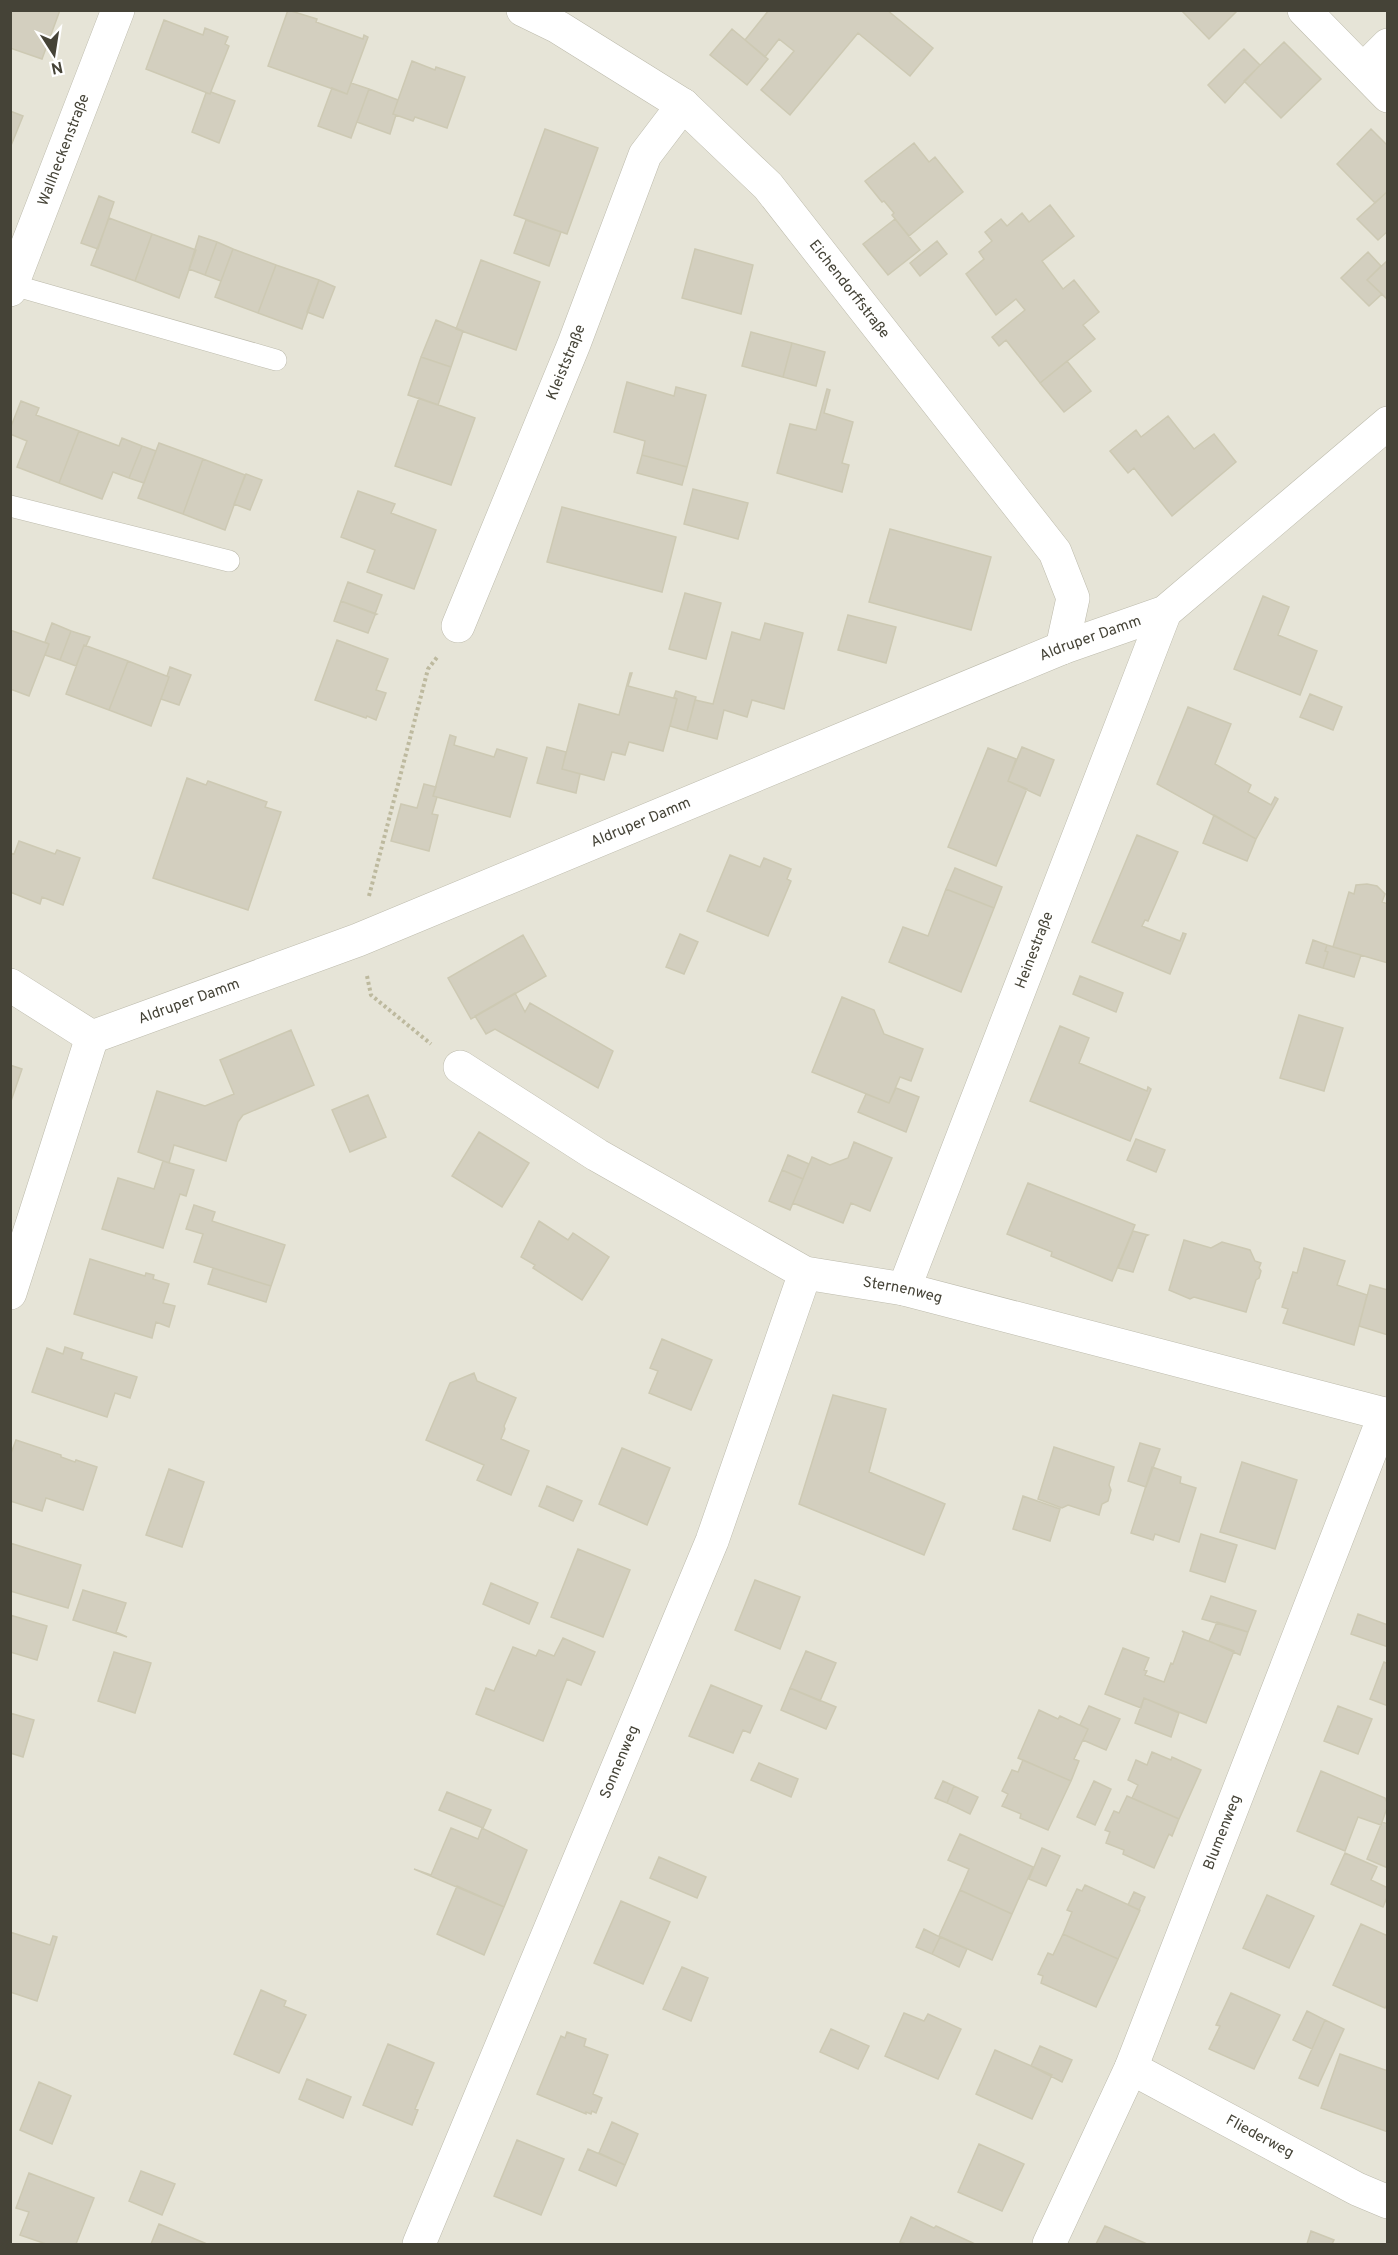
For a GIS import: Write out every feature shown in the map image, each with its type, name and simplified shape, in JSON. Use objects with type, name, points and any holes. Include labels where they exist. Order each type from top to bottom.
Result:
[{"type":"street","name":"Wallheckenstraße","points":[[12,287],[118,10]]},
{"type":"street","name":"Eichendorffstraße","points":[[523,10],[558,27],[683,105],[768,186],[1055,552],[1073,598],[1062,648]]},
{"type":"street","points":[[1304,10],[1388,96]]},
{"type":"street","points":[[1363,70],[1388,45]]},
{"type":"street","name":"Kleiststraße","points":[[459,626],[574,344],[645,155],[683,105]]},
{"type":"street","name":"Aldruper Damm","points":[[92,1037],[358,940],[1062,648],[1165,612],[1388,423]]},
{"type":"street","name":"Heinestraße","points":[[904,1289],[1165,612]]},
{"type":"street","points":[[10,985],[92,1037],[10,1293]]},
{"type":"street","name":"Sternenweg","points":[[460,1067],[597,1155],[805,1273],[904,1289],[1386,1414]]},
{"type":"street","name":"Sonnenweg","points":[[419,2244],[712,1541],[805,1273]]},
{"type":"street","name":"Blumenweg","points":[[1049,2244],[1131,2068],[1386,1414]]},
{"type":"street","name":"Fliederweg","points":[[1131,2068],[1357,2189],[1388,2202]]},
{"type":"lane","points":[[12,287],[276,360]]},
{"type":"lane","points":[[10,506],[229,561]]},
{"type":"path","points":[[459,626],[428,669],[358,940],[371,995],[460,1067]]},
{"type":"shaded area","points":[[11,11],[1387,11],[1387,2244],[11,2244]]},
{"type":"building","points":[[10,10],[60,10],[42,59],[10,48]]},
{"type":"building","points":[[288,10],[317,19],[316,22],[363,39],[364,35],[368,37],[347,94],[268,66]]},
{"type":"building","points":[[769,10],[887,10],[933,48],[910,76],[858,33],[790,115],[761,90],[794,51],[779,39],[765,57],[745,40]]},
{"type":"building","points":[[1181,10],[1238,10],[1209,39]]},
{"type":"building","points":[[164,20],[203,35],[205,28],[228,37],[225,44],[229,46],[210,94],[146,69]]},
{"type":"building","points":[[732,29],[768,59],[747,85],[710,55]]},
{"type":"building","points":[[1284,42],[1321,79],[1281,118],[1244,81]]},
{"type":"building","points":[[1244,49],[1260,65],[1225,103],[1208,85]]},
{"type":"building","points":[[412,61],[435,70],[436,67],[465,77],[447,128],[415,117],[413,121],[393,114]]},
{"type":"building","points":[[351,83],[369,89],[351,138],[318,126],[332,88],[347,94]]},
{"type":"building","points":[[369,89],[398,100],[390,134],[357,122]]},
{"type":"building","points":[[211,92],[235,101],[219,143],[192,132],[206,93]]},
{"type":"building","points":[[10,111],[23,116],[10,148]]},
{"type":"building","points":[[545,129],[598,148],[567,234],[514,215]]},
{"type":"building","points":[[1371,129],[1388,146],[1388,191],[1375,203],[1337,164]]},
{"type":"building","points":[[914,143],[929,162],[935,157],[963,192],[909,236],[892,215],[894,213],[865,181]]},
{"type":"building","points":[[1388,191],[1388,231],[1378,240],[1357,219]]},
{"type":"building","points":[[99,196],[114,202],[98,249],[81,243]]},
{"type":"building","points":[[1050,205],[1074,236],[1042,261],[1063,289],[1074,280],[1099,312],[1083,325],[1095,339],[1040,383],[1006,340],[999,346],[992,337],[1025,310],[1016,299],[996,315],[966,274],[984,259],[979,252],[992,241],[985,232],[1001,219],[1007,226],[1022,213],[1029,222]]},
{"type":"building","points":[[109,218],[152,234],[135,281],[91,265]]},
{"type":"building","points":[[895,219],[920,250],[888,275],[863,244]]},
{"type":"building","points":[[526,220],[561,232],[549,266],[514,253]]},
{"type":"building","points":[[152,234],[196,250],[179,298],[135,281]]},
{"type":"building","points":[[199,236],[217,242],[205,275],[189,269]]},
{"type":"building","points":[[937,241],[947,254],[920,276],[910,263]]},
{"type":"building","points":[[217,242],[233,249],[221,281],[205,275]]},
{"type":"building","points":[[233,249],[276,265],[258,313],[215,297]]},
{"type":"building","points":[[695,249],[753,265],[741,314],[682,298]]},
{"type":"building","points":[[1368,252],[1381,266],[1367,280],[1382,294],[1369,306],[1341,278]]},
{"type":"building","points":[[481,260],[540,282],[516,350],[456,329]]},
{"type":"building","points":[[1388,260],[1388,300],[1367,280]]},
{"type":"building","points":[[276,265],[319,280],[302,329],[258,313]]},
{"type":"building","points":[[319,280],[335,287],[323,318],[307,312]]},
{"type":"building","points":[[436,320],[463,331],[451,367],[421,357]]},
{"type":"building","points":[[751,332],[792,343],[783,377],[742,366]]},
{"type":"building","points":[[792,343],[825,352],[816,386],[783,377]]},
{"type":"building","points":[[421,357],[451,367],[438,405],[408,395]]},
{"type":"building","points":[[1067,361],[1091,391],[1064,412],[1040,383]]},
{"type":"building","points":[[627,382],[674,396],[676,387],[706,395],[687,467],[642,455],[645,441],[614,432]]},
{"type":"building","points":[[827,389],[830,390],[824,413],[853,422],[842,463],[849,465],[842,492],[777,473],[790,424],[816,430]]},
{"type":"building","points":[[419,398],[475,418],[451,485],[395,466]]},
{"type":"building","points":[[21,401],[39,408],[36,415],[79,431],[59,483],[17,467],[27,441],[10,434],[10,429]]},
{"type":"building","points":[[1168,416],[1194,449],[1214,434],[1236,462],[1172,516],[1134,468],[1128,473],[1110,451],[1136,430],[1141,437]]},
{"type":"building","points":[[79,431],[119,446],[122,438],[142,446],[129,478],[113,472],[102,499],[59,483]]},
{"type":"building","points":[[159,443],[203,459],[183,514],[138,498]]},
{"type":"building","points":[[142,446],[156,451],[144,483],[129,478]]},
{"type":"building","points":[[642,455],[687,467],[682,485],[637,473]]},
{"type":"building","points":[[203,459],[245,475],[225,530],[183,514]]},
{"type":"building","points":[[246,474],[262,480],[250,510],[234,504]]},
{"type":"building","points":[[693,489],[748,503],[738,539],[684,524]]},
{"type":"building","points":[[358,491],[395,504],[391,513],[436,530],[414,589],[367,572],[375,550],[341,537]]},
{"type":"building","points":[[562,507],[676,537],[662,592],[547,562]]},
{"type":"building","points":[[890,529],[991,557],[971,630],[869,602]]},
{"type":"building","points":[[348,582],[382,595],[375,614],[341,601]]},
{"type":"building","points":[[685,593],[721,603],[706,659],[669,649]]},
{"type":"building","points":[[1263,596],[1289,607],[1278,635],[1317,651],[1300,695],[1234,669]]},
{"type":"building","points":[[341,601],[377,614],[368,633],[334,621]]},
{"type":"building","points":[[848,615],[896,627],[886,663],[838,650]]},
{"type":"building","points":[[52,623],[71,631],[60,660],[45,655],[49,644],[45,642]]},
{"type":"building","points":[[765,623],[803,633],[784,709],[752,700],[747,717],[724,710],[717,739],[687,731],[695,700],[713,704],[732,632],[760,640]]},
{"type":"building","points":[[10,630],[49,644],[29,696],[10,689]]},
{"type":"building","points":[[71,631],[90,637],[86,646],[84,645],[76,666],[60,660]]},
{"type":"building","points":[[337,640],[388,659],[376,690],[386,693],[376,720],[315,700]]},
{"type":"building","points":[[84,645],[128,661],[109,710],[66,694]]},
{"type":"building","points":[[128,661],[169,677],[151,726],[109,710]]},
{"type":"building","points":[[170,667],[191,675],[179,705],[161,699]]},
{"type":"building","points":[[630,673],[632,673],[628,686],[677,699],[663,751],[629,742],[625,755],[612,752],[604,780],[562,769],[579,704],[619,715]]},
{"type":"building","points":[[676,691],[696,697],[687,731],[670,726],[677,699],[674,697]]},
{"type":"building","points":[[1310,694],[1342,707],[1333,730],[1300,717]]},
{"type":"building","points":[[1188,707],[1231,724],[1215,764],[1251,785],[1248,792],[1271,805],[1275,797],[1278,799],[1256,839],[1157,784]]},
{"type":"building","points":[[450,735],[456,737],[454,745],[494,757],[497,749],[527,758],[510,817],[433,796]]},
{"type":"building","points":[[547,747],[566,752],[562,769],[580,774],[576,793],[537,783]]},
{"type":"building","points":[[1022,747],[1054,760],[1040,796],[1008,781]]},
{"type":"building","points":[[988,748],[1016,759],[1008,781],[1027,789],[996,866],[948,847]]},
{"type":"building","points":[[187,778],[206,785],[208,781],[267,802],[265,807],[281,812],[248,910],[153,878]]},
{"type":"building","points":[[424,784],[436,787],[433,796],[437,797],[432,814],[438,815],[429,851],[391,841],[401,804],[417,808]]},
{"type":"building","points":[[1214,815],[1256,839],[1247,861],[1203,843]]},
{"type":"building","points":[[1137,835],[1178,852],[1148,921],[1145,920],[1142,926],[1180,941],[1183,933],[1186,934],[1170,974],[1092,942]]},
{"type":"building","points":[[19,841],[55,854],[57,850],[80,858],[63,905],[42,897],[40,904],[10,892],[10,853],[14,854]]},
{"type":"building","points":[[730,855],[760,867],[764,858],[791,869],[787,879],[791,881],[768,936],[707,911]]},
{"type":"building","points":[[955,868],[1002,887],[994,908],[946,889]]},
{"type":"building","points":[[1356,885],[1377,886],[1385,894],[1382,902],[1388,904],[1388,963],[1333,947],[1349,892],[1354,894]]},
{"type":"building","points":[[946,889],[994,908],[961,992],[889,962],[903,927],[928,936]]},
{"type":"building","points":[[680,934],[698,942],[684,974],[666,967]]},
{"type":"building","points":[[523,935],[546,976],[471,1019],[448,978]]},
{"type":"building","points":[[1313,940],[1327,945],[1325,951],[1328,952],[1323,968],[1306,963]]},
{"type":"building","points":[[1327,945],[1361,955],[1354,977],[1323,968],[1328,952],[1325,951]]},
{"type":"building","points":[[1080,976],[1123,993],[1116,1012],[1073,994]]},
{"type":"building","points":[[515,993],[525,1012],[530,1003],[613,1051],[598,1088],[495,1029],[486,1034],[475,1016]]},
{"type":"building","points":[[842,997],[874,1010],[884,1034],[923,1049],[911,1081],[900,1077],[889,1103],[812,1072]]},
{"type":"building","points":[[1299,1015],[1343,1028],[1324,1091],[1280,1078]]},
{"type":"building","points":[[1060,1026],[1089,1038],[1079,1063],[1147,1091],[1148,1087],[1151,1089],[1130,1141],[1030,1101]]},
{"type":"building","points":[[291,1030],[314,1085],[243,1115],[238,1122],[226,1161],[174,1145],[169,1163],[138,1152],[157,1091],[205,1106],[234,1094],[220,1060]]},
{"type":"building","points":[[10,1065],[22,1069],[10,1104]]},
{"type":"building","points":[[896,1088],[919,1097],[906,1132],[858,1112],[866,1094],[889,1103]]},
{"type":"building","points":[[368,1095],[386,1137],[350,1152],[332,1110]]},
{"type":"building","points":[[479,1132],[529,1163],[502,1207],[452,1176]]},
{"type":"building","points":[[1136,1139],[1165,1150],[1156,1172],[1127,1160]]},
{"type":"building","points":[[854,1142],[892,1158],[870,1211],[851,1203],[843,1223],[793,1203],[812,1157],[830,1165],[848,1158]]},
{"type":"building","points":[[788,1155],[809,1164],[803,1179],[782,1170]]},
{"type":"building","points":[[163,1161],[194,1170],[186,1196],[180,1194],[163,1248],[102,1229],[118,1178],[154,1189]]},
{"type":"building","points":[[782,1170],[803,1179],[790,1210],[769,1201]]},
{"type":"building","points":[[1028,1183],[1135,1225],[1112,1281],[1051,1256],[1052,1252],[1007,1234]]},
{"type":"building","points":[[194,1205],[215,1212],[212,1221],[285,1245],[271,1286],[194,1262],[203,1234],[186,1229]]},
{"type":"building","points":[[539,1221],[568,1240],[573,1233],[609,1257],[582,1300],[533,1268],[535,1265],[521,1257]]},
{"type":"building","points":[[1133,1231],[1148,1235],[1133,1272],[1118,1268]]},
{"type":"building","points":[[1184,1240],[1211,1248],[1222,1242],[1250,1250],[1255,1261],[1261,1263],[1259,1268],[1261,1271],[1246,1312],[1194,1297],[1190,1299],[1169,1290]]},
{"type":"building","points":[[1304,1248],[1345,1261],[1337,1285],[1367,1295],[1354,1345],[1283,1323],[1288,1309],[1282,1307],[1293,1272],[1297,1273]]},
{"type":"building","points":[[90,1259],[145,1276],[146,1273],[154,1275],[153,1279],[169,1284],[163,1303],[175,1306],[169,1327],[156,1322],[152,1338],[74,1314]]},
{"type":"building","points":[[213,1268],[271,1286],[266,1302],[208,1284]]},
{"type":"building","points":[[1370,1285],[1388,1290],[1388,1335],[1359,1326]]},
{"type":"building","points":[[662,1339],[712,1360],[691,1410],[649,1393],[658,1371],[650,1368]]},
{"type":"building","points":[[65,1347],[83,1353],[81,1359],[137,1377],[130,1398],[115,1393],[107,1417],[32,1392],[47,1348],[63,1354]]},
{"type":"building","points":[[474,1373],[477,1381],[516,1398],[501,1439],[529,1451],[511,1495],[477,1480],[484,1465],[426,1440],[450,1383]]},
{"type":"building","points":[[833,1395],[886,1409],[869,1472],[945,1504],[924,1555],[799,1504]]},
{"type":"building","points":[[16,1440],[75,1462],[76,1460],[97,1467],[83,1510],[46,1498],[42,1511],[10,1501],[10,1456]]},
{"type":"building","points":[[1140,1443],[1160,1449],[1146,1487],[1128,1481]]},
{"type":"building","points":[[1054,1447],[1114,1467],[1108,1501],[1102,1504],[1099,1515],[1068,1505],[1062,1508],[1038,1499]]},
{"type":"building","points":[[622,1448],[670,1468],[647,1525],[599,1504]]},
{"type":"building","points":[[1242,1462],[1297,1480],[1275,1549],[1220,1532]]},
{"type":"building","points":[[1152,1467],[1181,1477],[1180,1483],[1196,1488],[1179,1542],[1155,1534],[1153,1540],[1131,1533]]},
{"type":"building","points":[[169,1469],[204,1482],[182,1547],[146,1535]]},
{"type":"building","points":[[547,1486],[582,1501],[573,1521],[539,1506]]},
{"type":"building","points":[[1023,1496],[1060,1509],[1050,1541],[1013,1529]]},
{"type":"building","points":[[1201,1534],[1237,1545],[1225,1582],[1190,1571]]},
{"type":"building","points":[[10,1543],[81,1565],[68,1608],[10,1591]]},
{"type":"building","points":[[578,1549],[630,1570],[603,1637],[551,1617]]},
{"type":"building","points":[[755,1580],[800,1597],[780,1649],[735,1630]]},
{"type":"building","points":[[491,1583],[538,1603],[529,1624],[483,1604]]},
{"type":"building","points":[[83,1590],[126,1603],[116,1632],[127,1637],[73,1620]]},
{"type":"building","points":[[1211,1596],[1256,1611],[1248,1632],[1202,1619]]},
{"type":"building","points":[[1358,1614],[1388,1625],[1388,1647],[1351,1634]]},
{"type":"building","points":[[10,1615],[47,1626],[37,1660],[10,1652]]},
{"type":"building","points":[[1217,1622],[1248,1632],[1240,1655],[1209,1641]]},
{"type":"building","points":[[1182,1631],[1234,1651],[1206,1723],[1144,1698],[1141,1708],[1105,1694],[1123,1648],[1149,1658],[1144,1670],[1147,1671],[1145,1675],[1164,1682],[1184,1633]]},
{"type":"building","points":[[563,1638],[595,1652],[581,1685],[567,1679],[543,1741],[476,1714],[486,1688],[494,1691],[513,1647],[536,1656],[539,1650],[554,1656]]},
{"type":"building","points":[[806,1651],[836,1663],[820,1701],[790,1688]]},
{"type":"building","points":[[114,1652],[151,1663],[135,1713],[98,1701]]},
{"type":"building","points":[[1384,1662],[1388,1664],[1388,1706],[1370,1699]]},
{"type":"building","points":[[711,1685],[762,1706],[750,1733],[743,1730],[733,1753],[689,1736]]},
{"type":"building","points":[[790,1688],[836,1707],[826,1729],[781,1710]]},
{"type":"building","points":[[1144,1698],[1179,1713],[1171,1737],[1135,1723]]},
{"type":"building","points":[[1089,1706],[1120,1719],[1106,1750],[1083,1740],[1088,1729],[1080,1725]]},
{"type":"building","points":[[1338,1706],[1372,1719],[1358,1754],[1324,1741]]},
{"type":"building","points":[[1039,1710],[1058,1719],[1060,1716],[1088,1729],[1074,1759],[1079,1761],[1071,1781],[1018,1758]]},
{"type":"building","points":[[10,1713],[34,1720],[23,1757],[10,1753]]},
{"type":"building","points":[[1152,1752],[1171,1760],[1172,1757],[1201,1770],[1179,1819],[1132,1798],[1138,1785],[1128,1780],[1136,1760],[1147,1765]]},
{"type":"building","points":[[1023,1760],[1071,1781],[1048,1830],[1020,1818],[1021,1814],[1002,1806],[1008,1794],[1002,1791],[1012,1770],[1018,1772]]},
{"type":"building","points":[[759,1763],[798,1779],[791,1797],[751,1780]]},
{"type":"building","points":[[1321,1771],[1385,1798],[1388,1805],[1381,1825],[1358,1817],[1345,1851],[1297,1831]]},
{"type":"building","points":[[943,1781],[954,1786],[947,1803],[935,1798]]},
{"type":"building","points":[[1094,1781],[1111,1789],[1095,1825],[1077,1817]]},
{"type":"building","points":[[954,1786],[978,1797],[970,1814],[947,1803]]},
{"type":"building","points":[[447,1792],[491,1810],[483,1828],[439,1810]]},
{"type":"building","points":[[1127,1796],[1179,1819],[1172,1836],[1169,1834],[1154,1868],[1123,1854],[1124,1850],[1106,1843],[1110,1832],[1105,1830],[1114,1811],[1119,1813]]},
{"type":"building","points":[[1382,1822],[1388,1824],[1388,1868],[1367,1859]]},
{"type":"building","points":[[451,1828],[478,1839],[482,1828],[527,1850],[504,1907],[414,1869],[431,1875]]},
{"type":"building","points":[[960,1834],[1033,1867],[1012,1914],[960,1890],[969,1869],[948,1860]]},
{"type":"building","points":[[1042,1848],[1060,1856],[1046,1886],[1029,1879]]},
{"type":"building","points":[[1345,1853],[1377,1867],[1371,1880],[1388,1888],[1383,1907],[1331,1884]]},
{"type":"building","points":[[659,1857],[706,1877],[697,1898],[650,1878]]},
{"type":"building","points":[[1085,1885],[1140,1910],[1118,1959],[1063,1934],[1072,1912],[1067,1910],[1077,1889],[1082,1891]]},
{"type":"building","points":[[457,1886],[504,1907],[484,1955],[437,1934]]},
{"type":"building","points":[[960,1890],[1012,1914],[992,1960],[939,1936]]},
{"type":"building","points":[[1134,1892],[1145,1897],[1139,1910],[1128,1905]]},
{"type":"building","points":[[1267,1895],[1314,1916],[1289,1968],[1243,1948]]},
{"type":"building","points":[[621,1901],[670,1922],[643,1984],[594,1963]]},
{"type":"building","points":[[1361,1924],[1388,1936],[1388,2003],[1385,2008],[1333,1985]]},
{"type":"building","points":[[924,1929],[940,1937],[932,1954],[916,1947]]},
{"type":"building","points":[[10,1932],[50,1945],[53,1936],[57,1937],[37,2001],[10,1992]]},
{"type":"building","points":[[1063,1934],[1118,1959],[1096,2007],[1041,1983],[1043,1976],[1038,1974],[1048,1953],[1053,1955]]},
{"type":"building","points":[[940,1937],[967,1949],[959,1967],[932,1954]]},
{"type":"building","points":[[682,1967],[708,1978],[691,2021],[663,2009]]},
{"type":"building","points":[[261,1990],[286,2001],[284,2006],[306,2015],[279,2073],[234,2054]]},
{"type":"building","points":[[1231,1993],[1280,2015],[1254,2069],[1209,2049],[1220,2026],[1216,2025]]},
{"type":"building","points":[[1307,2011],[1325,2020],[1312,2049],[1293,2040]]},
{"type":"building","points":[[904,2013],[924,2021],[928,2014],[961,2029],[938,2079],[885,2056]]},
{"type":"building","points":[[1325,2020],[1344,2029],[1318,2086],[1299,2078]]},
{"type":"building","points":[[831,2029],[869,2046],[858,2069],[820,2052]]},
{"type":"building","points":[[567,2032],[586,2039],[584,2046],[608,2055],[593,2094],[602,2098],[596,2113],[592,2111],[591,2114],[586,2112],[586,2114],[537,2094],[561,2036],[565,2038]]},
{"type":"building","points":[[388,2044],[434,2063],[415,2109],[418,2110],[412,2125],[363,2105]]},
{"type":"building","points":[[1040,2046],[1072,2060],[1062,2082],[1031,2066]]},
{"type":"building","points":[[995,2050],[1052,2075],[1032,2119],[976,2094]]},
{"type":"building","points":[[1340,2054],[1388,2071],[1388,2132],[1321,2108]]},
{"type":"building","points":[[307,2079],[351,2097],[343,2118],[299,2099]]},
{"type":"building","points":[[39,2082],[71,2096],[52,2144],[20,2130]]},
{"type":"building","points":[[612,2122],[638,2134],[625,2165],[599,2153]]},
{"type":"building","points":[[517,2140],[564,2159],[541,2215],[494,2196]]},
{"type":"building","points":[[979,2144],[1024,2164],[1002,2211],[958,2192]]},
{"type":"building","points":[[588,2149],[625,2165],[616,2186],[579,2170]]},
{"type":"building","points":[[141,2171],[175,2184],[162,2215],[129,2201]]},
{"type":"building","points":[[29,2173],[94,2198],[76,2244],[46,2244],[20,2235],[29,2212],[16,2208]]},
{"type":"building","points":[[911,2217],[975,2244],[906,2244],[900,2242]]},
{"type":"building","points":[[159,2224],[207,2244],[151,2244]]},
{"type":"building","points":[[1105,2226],[1147,2244],[1096,2244]]},
{"type":"building","points":[[1311,2231],[1334,2240],[1332,2244],[1307,2244]]}]
